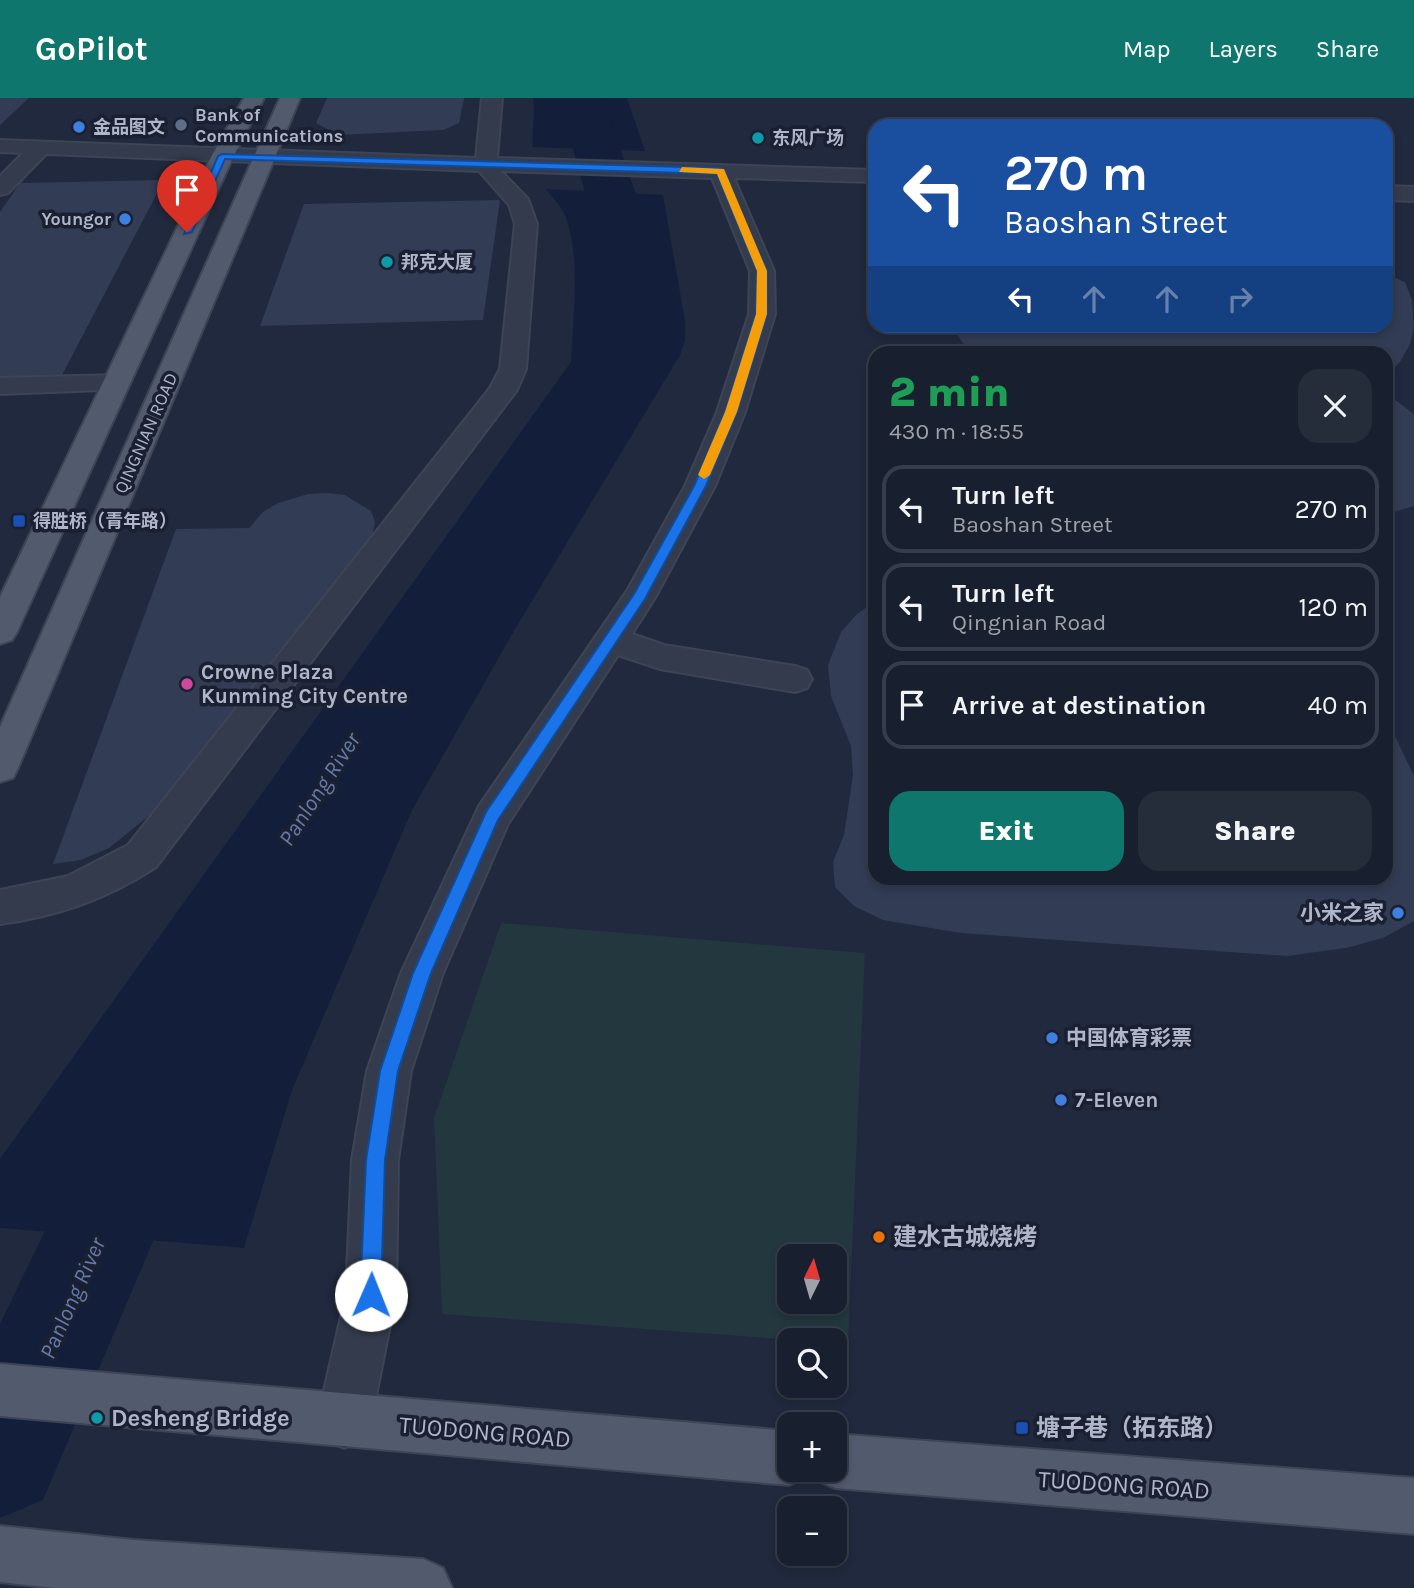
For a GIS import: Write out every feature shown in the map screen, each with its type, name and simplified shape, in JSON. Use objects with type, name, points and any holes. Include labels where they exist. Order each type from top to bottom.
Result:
[{"type":"main road","points":[[0,632],[222,156],[254,98]]},
{"type":"main road","name":"QINGNIAN ROAD","points":[[0,768],[290,98]]},
{"type":"main road","name":"TUODONG ROAD","points":[[0,1390],[181,1408],[777,1457]]},
{"type":"main road","name":"TUODONG ROAD","points":[[847,1462],[1414,1506]]},
{"type":"main road","points":[[0,1554],[314,1584],[424,1588]]},
{"type":"street","points":[[0,907],[47,901],[100,883],[142,856],[503,390],[513,369],[525,211],[519,199],[489,173],[496,163],[492,98]]},
{"type":"street","points":[[0,188],[36,139]]},
{"type":"street","points":[[7,147],[36,139],[262,158],[868,176]]},
{"type":"street","points":[[344,1421],[371,1295],[375,1160],[389,1071],[422,973],[492,817],[640,596],[700,486],[731,412],[762,314],[762,271],[720,171]]},
{"type":"street","points":[[1393,193],[1414,194]]},
{"type":"street","points":[[0,386],[113,391]]},
{"type":"street","points":[[0,407],[113,391]]},
{"type":"street","points":[[611,639],[660,657],[795,679]]},
{"type":"shaded area","points":[[501,923],[865,953],[848,1344],[847,1328],[777,1328],[777,1339],[442,1314],[434,1118]]},
{"type":"water","points":[[533,98],[627,98],[645,151],[533,147]]},
{"type":"water","points":[[546,189],[663,195],[685,321],[685,340],[680,355],[515,629],[412,810],[292,1090],[244,1248],[0,1228],[0,1159],[571,362],[575,287],[573,249],[565,215]]},
{"type":"pier","points":[[0,1228],[244,1248],[243,1251],[0,1231]]},
{"type":"building","points":[[0,98],[29,98],[0,125]]},
{"type":"building","points":[[327,98],[464,98],[459,123],[443,130],[338,135],[316,123]]},
{"type":"building","points":[[164,180],[60,379],[0,381],[0,212],[20,183]]},
{"type":"building","name":"邦克大厦","points":[[500,200],[483,320],[260,326],[304,204]]},
{"type":"building","points":[[1393,277],[1405,282],[1412,300],[1414,327],[1410,344],[1393,369],[1393,346],[965,346],[956,333],[1393,333]]},
{"type":"building","points":[[1393,398],[1414,414],[1414,506],[1393,512]]},
{"type":"building","name":"Crowne Plaza Kunming City Centre","points":[[308,494],[345,495],[371,511],[375,522],[372,539],[151,814],[109,848],[81,860],[53,864],[176,529],[249,528],[263,512],[278,503]]},
{"type":"building","points":[[868,606],[868,885],[1393,885],[1393,732],[1414,776],[1414,921],[1383,938],[1346,948],[1287,956],[961,933],[883,920],[854,906],[835,887],[833,862],[844,835],[853,775],[851,746],[831,696],[828,665],[841,632]]},
{"type":"waterway","name":"Panlong River","points":[[581,98],[629,254],[611,308]]},
{"type":"waterway","name":"Panlong River","points":[[0,1457],[150,1126]]},
{"type":"slow traffic","points":[[682,170],[720,171],[762,271],[762,314],[731,412],[704,475]]},
{"type":"place","name":"Bank of Communications","points":[[181,125]]},
{"type":"place","name":"金品图文","points":[[79,127]]},
{"type":"place","name":"东风广场","points":[[758,138]]},
{"type":"place","name":"Youngor","points":[[125,219]]},
{"type":"place","name":"邦克大厦","points":[[387,262]]},
{"type":"place","name":"得胜桥（青年路）","points":[[19,521]]},
{"type":"place","name":"Crowne Plaza Kunming City Centre","points":[[187,684]]},
{"type":"place","name":"小米之家","points":[[1398,913]]},
{"type":"place","name":"中国体育彩票","points":[[1052,1038]]},
{"type":"place","name":"7-Eleven","points":[[1061,1100]]},
{"type":"place","name":"建水古城烧烤","points":[[879,1237]]},
{"type":"place","name":"Desheng Bridge","points":[[97,1418]]},
{"type":"place","name":"塘子巷（拓东路）","points":[[1022,1428]]},
{"type":"route","points":[[187,232],[222,156],[720,171],[762,271],[762,314],[731,412],[700,486],[640,596],[492,817],[422,973],[389,1071],[375,1160],[371,1295]]}]
